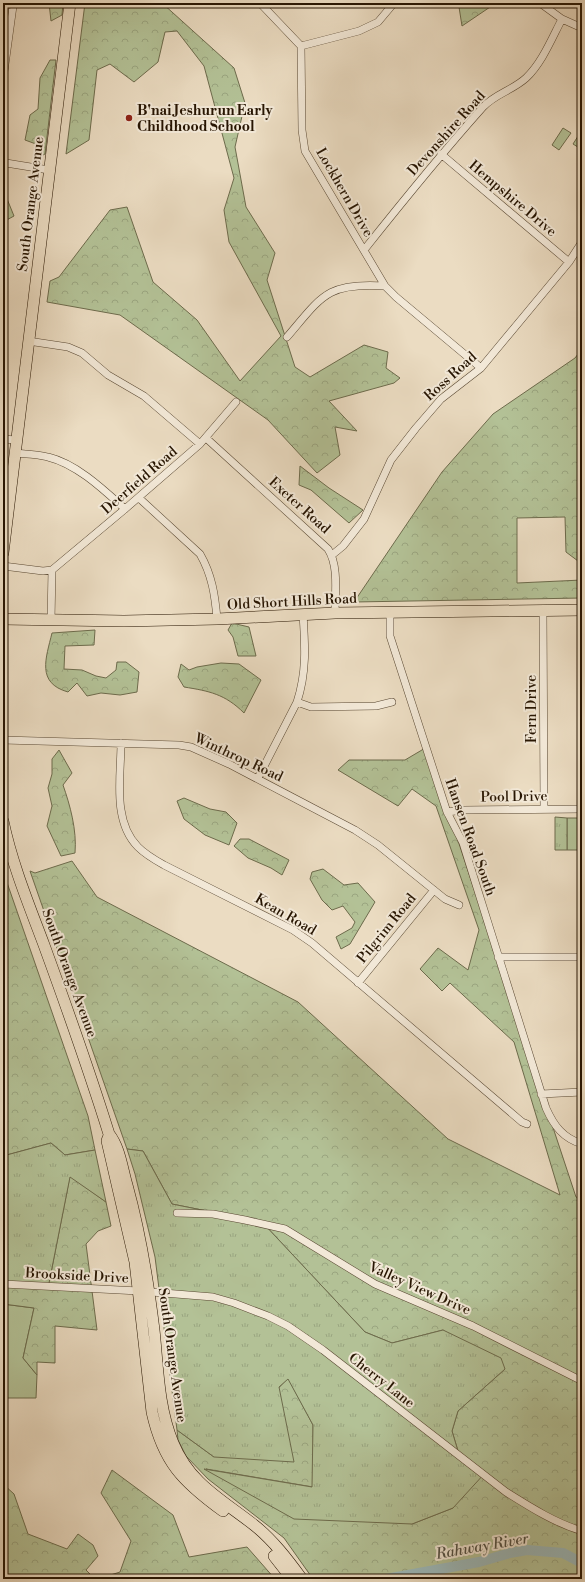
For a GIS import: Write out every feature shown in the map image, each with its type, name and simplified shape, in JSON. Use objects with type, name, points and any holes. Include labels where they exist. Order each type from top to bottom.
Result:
[{"type":"main road","name":"South Orange Avenue","points":[[3,553],[70,3]]},
{"type":"main road","name":"Old Short Hills Road","points":[[3,619],[124,621],[217,619],[335,613],[582,610]]},
{"type":"main road","name":"South Orange Avenue","points":[[3,822],[6,837],[21,883],[75,1030],[109,1134],[107,1141],[135,1262],[144,1291],[164,1415],[172,1454],[172,1465],[200,1494],[250,1531],[292,1579]]},
{"type":"main road","name":"South Orange Avenue","points":[[172,1454],[186,1467],[201,1485],[255,1526],[302,1579]]},
{"type":"street","points":[[260,3],[301,46],[359,32],[378,22],[394,3]]},
{"type":"street","points":[[540,3],[562,19],[582,28]]},
{"type":"street","points":[[3,4],[13,6],[3,79]]},
{"type":"street","name":"Devonshire Road","points":[[364,250],[441,154],[484,106],[497,96],[525,79],[540,59],[562,19]]},
{"type":"street","name":"Lockhern Drive","points":[[301,46],[302,130],[305,151],[385,286],[396,297],[481,368]]},
{"type":"street","name":"Hempshire Drive","points":[[441,154],[569,262]]},
{"type":"street","points":[[3,161],[6,163],[49,170]]},
{"type":"street","name":"Ross Road","points":[[332,555],[339,550],[364,519],[391,460],[416,428],[441,399],[481,368],[569,262],[582,242]]},
{"type":"street","points":[[287,337],[313,306],[324,296],[338,288],[354,286],[385,286]]},
{"type":"street","points":[[28,341],[68,347],[82,353],[108,375],[144,396],[200,444]]},
{"type":"street","name":"Deerfield Road","points":[[52,570],[139,498],[200,444],[236,402]]},
{"type":"street","name":"Exeter Road","points":[[206,438],[325,546],[332,555],[334,569],[335,613]]},
{"type":"street","points":[[3,439],[16,440]]},
{"type":"street","points":[[14,453],[49,457],[61,462],[81,473],[126,509]]},
{"type":"street","points":[[139,498],[200,554],[213,586],[217,619]]},
{"type":"street","points":[[3,566],[43,571],[52,570],[51,620]]},
{"type":"street","name":"Fern Drive","points":[[543,610],[544,808]]},
{"type":"street","name":"Hansen Road South","points":[[390,612],[390,636],[447,812],[462,843],[546,1108],[555,1126],[566,1137],[582,1144]]},
{"type":"street","points":[[258,778],[297,702],[301,690],[305,663],[303,614]]},
{"type":"street","points":[[297,702],[311,707],[376,706],[392,702]]},
{"type":"street","name":"Winthrop Road","points":[[3,740],[179,744],[191,747],[258,778],[370,840],[445,899],[459,905]]},
{"type":"street","name":"Kean Road","points":[[121,743],[121,810],[126,829],[133,842],[139,848],[148,856],[164,865],[293,930],[312,943],[522,1122],[528,1124]]},
{"type":"street","name":"Pool Drive","points":[[447,812],[460,810],[544,808],[582,809]]},
{"type":"street","name":"Pilgrim Road","points":[[358,983],[434,890]]},
{"type":"street","points":[[498,957],[582,957]]},
{"type":"street","points":[[541,1094],[582,1092]]},
{"type":"street","name":"Valley View Drive","points":[[177,1213],[212,1214],[285,1229],[375,1284],[473,1326],[582,1381]]},
{"type":"street","name":"Brookside Drive","points":[[3,1284],[144,1291]]},
{"type":"street","name":"Cherry Lane","points":[[144,1291],[213,1297],[268,1316],[288,1326],[323,1350],[506,1492],[551,1518],[582,1531]]},
{"type":"green space","points":[[49,3],[63,3],[62,15],[51,21]]},
{"type":"green space","points":[[85,3],[162,3],[234,68],[245,103],[235,147],[246,207],[275,253],[267,280],[295,367],[310,377],[364,345],[388,352],[386,368],[400,378],[394,383],[329,401],[357,431],[335,427],[340,455],[317,473],[268,420],[120,315],[47,302],[50,281],[59,277],[110,210],[127,207],[153,282],[197,320],[240,381],[281,336],[229,242],[224,210],[234,178],[204,66],[177,31],[165,32],[158,62],[134,82],[110,64],[97,70],[89,140],[66,154]]},
{"type":"green space","points":[[464,3],[496,3],[462,26],[459,7]]},
{"type":"green space","points":[[50,60],[56,60],[45,154],[41,156],[36,144],[25,140],[30,115],[38,109],[40,78]]},
{"type":"green space","points":[[563,128],[571,133],[559,150],[552,145]]},
{"type":"green space","points":[[582,130],[582,147],[581,149],[573,144]]},
{"type":"green space","points":[[3,189],[14,216],[3,222]]},
{"type":"green space","points":[[582,349],[582,564],[566,552],[565,517],[517,518],[517,583],[582,580],[582,598],[354,602],[442,472],[493,414],[575,358]]},
{"type":"green space","points":[[300,466],[329,488],[363,510],[349,523],[311,490],[299,485]]},
{"type":"green space","points":[[232,623],[249,627],[256,656],[238,656],[233,637],[228,630]]},
{"type":"green space","points":[[95,630],[94,645],[65,646],[64,669],[82,670],[96,676],[106,678],[116,670],[117,662],[126,662],[139,672],[137,692],[120,695],[101,693],[87,696],[77,683],[68,692],[58,688],[51,682],[47,676],[46,660],[52,633]]},
{"type":"green space","points":[[221,663],[239,664],[261,680],[244,713],[223,697],[209,692],[184,687],[178,677],[181,664],[189,670],[197,667]]},
{"type":"green space","points":[[427,747],[576,1197],[582,1200],[582,1579],[313,1579],[284,1538],[208,1479],[186,1456],[178,1440],[177,1430],[214,1457],[288,1378],[313,1425],[313,1487],[206,1469],[412,1524],[453,1508],[458,1451],[452,1431],[458,1411],[505,1369],[443,1330],[392,1343],[365,1332],[262,1222],[172,1204],[143,1151],[127,1149],[30,871],[35,873],[72,861],[97,897],[298,1002],[448,1139],[560,1195],[514,1042],[450,983],[442,991],[420,969],[438,948],[468,970],[479,930],[436,806],[412,789],[398,806],[338,770],[349,760],[405,760]]},
{"type":"green space","points":[[59,750],[72,773],[63,785],[75,835],[75,853],[61,856],[47,826],[52,806],[48,788],[52,774],[52,759]]},
{"type":"green space","points":[[184,798],[210,809],[226,812],[237,823],[229,845],[205,835],[184,819],[177,801]]},
{"type":"green space","points":[[555,817],[567,818],[567,850],[555,850]]},
{"type":"green space","points":[[567,818],[582,818],[582,850],[567,850]]},
{"type":"green space","points":[[240,839],[249,839],[289,860],[282,875],[271,868],[248,858],[234,846]]},
{"type":"green space","points":[[323,869],[344,885],[358,883],[375,902],[350,944],[341,949],[336,937],[352,928],[355,922],[343,906],[332,910],[322,900],[310,879],[312,872]]},
{"type":"green space","points":[[3,871],[88,1116],[95,1150],[65,1155],[51,1143],[3,1156]]},
{"type":"green space","points":[[51,1143],[65,1155],[95,1150],[106,1202],[70,1177],[48,1288],[3,1286],[3,1156]]},
{"type":"green space","points":[[127,1149],[143,1151],[172,1204],[262,1222],[365,1332],[392,1343],[443,1330],[501,1358],[505,1369],[458,1411],[452,1431],[458,1451],[485,1473],[453,1508],[412,1524],[294,1519],[204,1469],[312,1487],[313,1425],[288,1379],[279,1387],[294,1462],[214,1457],[177,1430],[155,1257],[135,1174]]},
{"type":"green space","points":[[70,1176],[106,1202],[111,1226],[98,1231],[86,1244],[97,1330],[55,1326],[55,1363],[37,1362],[37,1375],[23,1358],[34,1308],[3,1304],[3,1286],[48,1288]]},
{"type":"green space","points":[[3,1304],[34,1308],[23,1358],[37,1375],[36,1398],[3,1398]]},
{"type":"green space","points":[[112,1470],[173,1515],[189,1557],[247,1547],[275,1579],[98,1579],[120,1572],[131,1541],[101,1493]]},
{"type":"green space","points":[[3,1484],[14,1494],[28,1534],[67,1549],[78,1534],[93,1545],[98,1556],[86,1570],[95,1579],[3,1579]]},
{"type":"waterway","name":"Rahway River","points":[[386,1579],[479,1562],[510,1553],[527,1550],[563,1553],[582,1563]]},
{"type":"place","name":"B'nai Jeshurun Early Childhood School","points":[[129,118]]}]
